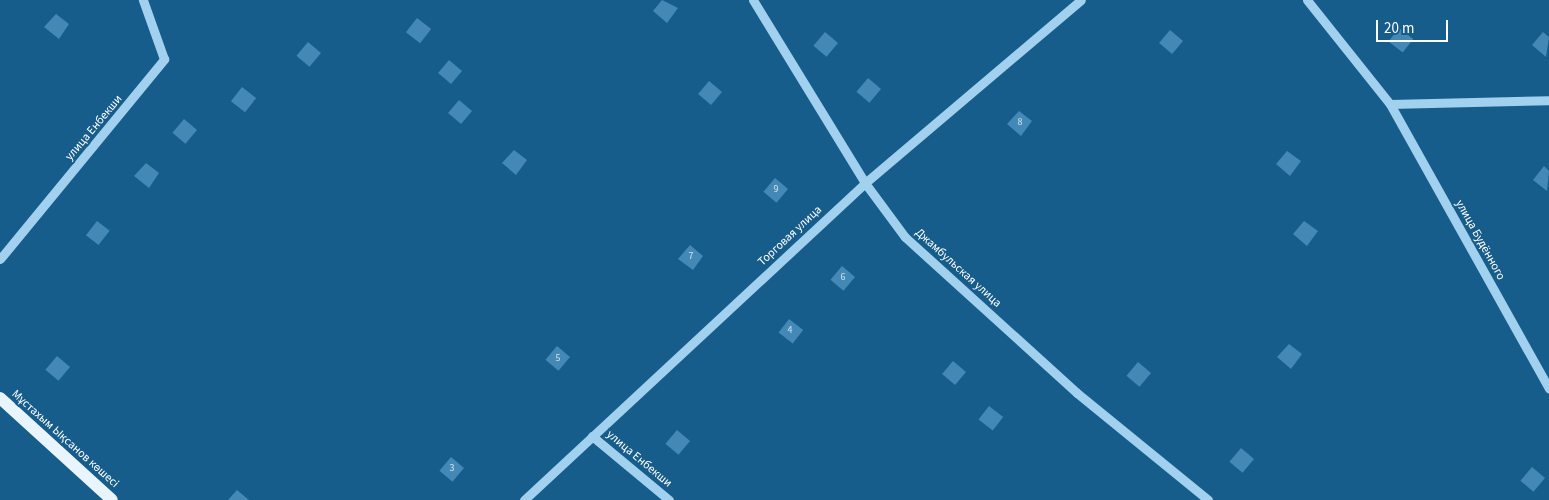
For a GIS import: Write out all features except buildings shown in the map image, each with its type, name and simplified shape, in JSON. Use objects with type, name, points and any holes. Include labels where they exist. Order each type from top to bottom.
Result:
[{"type":"main road","name":"Мұстахым Ықсанов көшесі","points":[[0,398],[112,500]]},
{"type":"street","name":"улица Енбекши","points":[[0,259],[164,59],[143,0]]},
{"type":"street","name":"Джамбульская улица","points":[[753,0],[865,183],[912,244],[1076,394],[1208,500]]},
{"type":"street","name":"Торговая улица","points":[[524,500],[865,183],[1081,0]]},
{"type":"street","name":"улица Будённого","points":[[1307,0],[1390,104],[1549,389]]},
{"type":"street","points":[[1390,104],[1549,100]]},
{"type":"street","name":"улица Енбекши","points":[[592,436],[669,500]]}]
